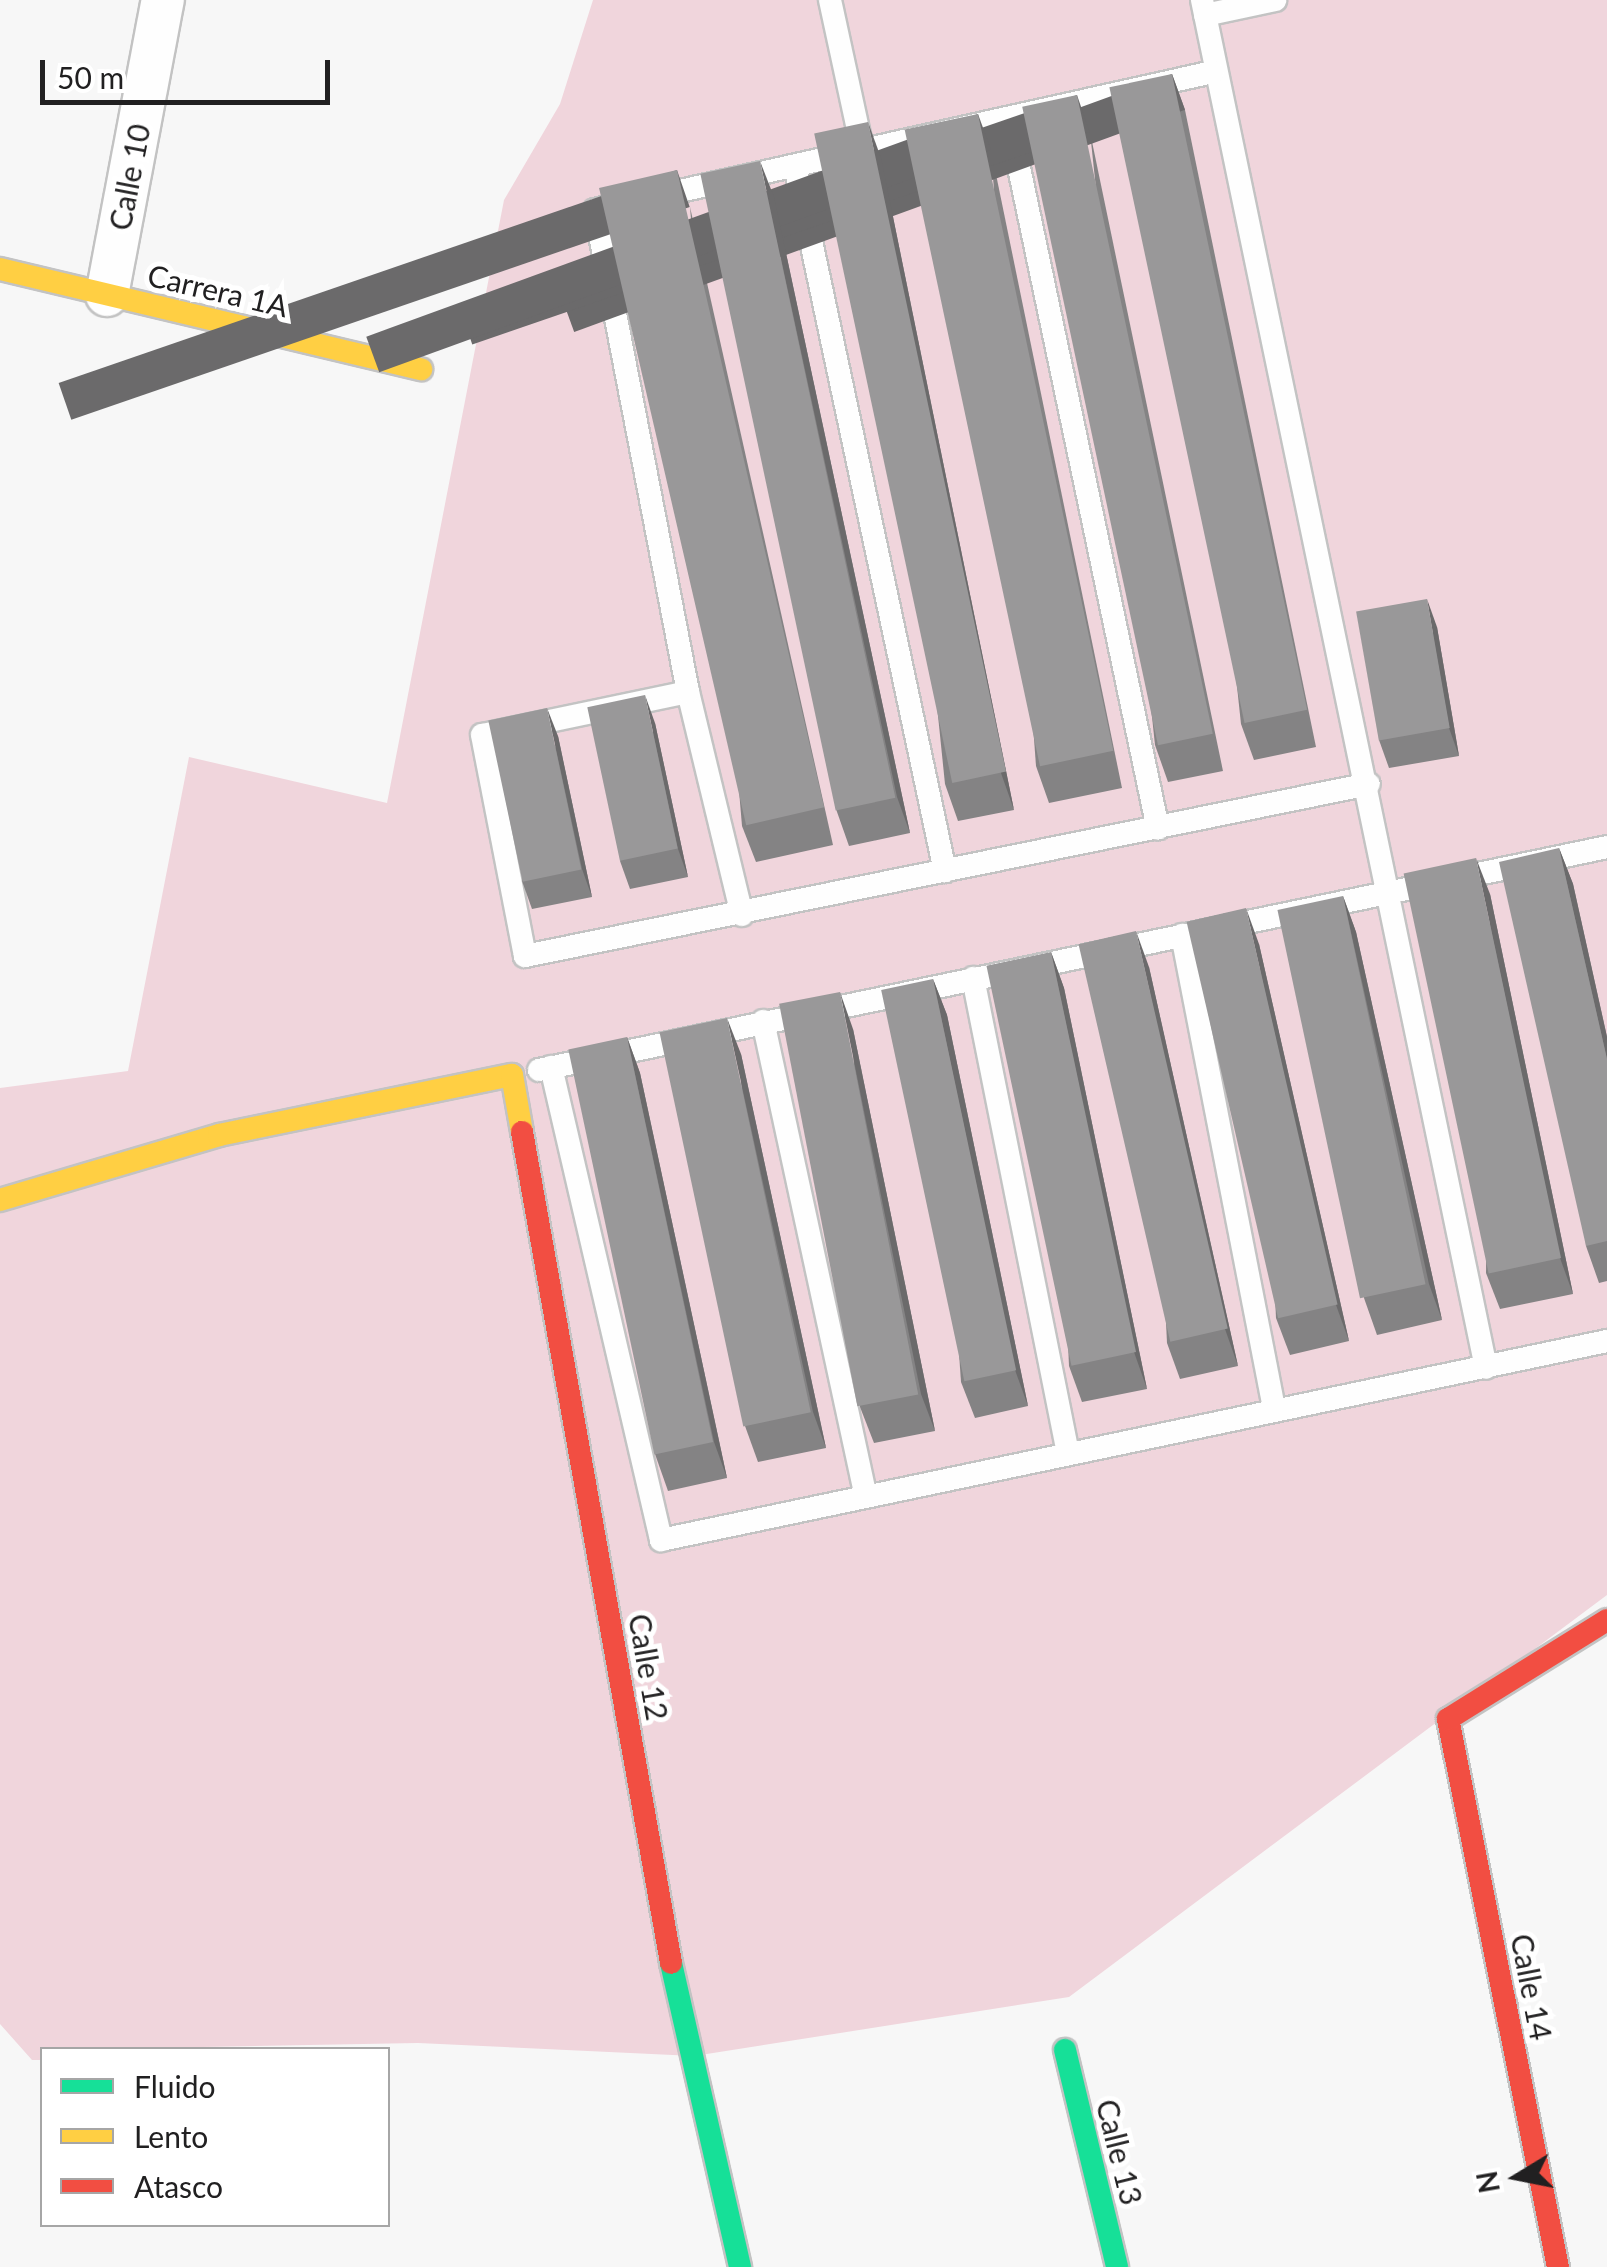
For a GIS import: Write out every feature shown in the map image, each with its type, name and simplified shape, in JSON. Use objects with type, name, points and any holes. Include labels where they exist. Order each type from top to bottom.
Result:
[{"type":"street","name":"Calle 10","points":[[107,295],[163,0]]},
{"type":"street","name":"Carrera 1A","points":[[0,269],[421,370]]},
{"type":"street","points":[[0,1200],[219,1135],[512,1075]]},
{"type":"street","name":"Calle 12","points":[[512,1075],[690,2066],[740,2267]]},
{"type":"street","name":"Calle 14","points":[[1558,2267],[1448,1718],[1607,1620]]},
{"type":"street","name":"Calle 13","points":[[1065,2050],[1117,2267]]},
{"type":"lane","points":[[830,0],[863,152]]},
{"type":"lane","points":[[1275,0],[1204,8],[1213,72],[1369,784],[1486,1368]]},
{"type":"lane","points":[[742,916],[688,692],[595,210],[1213,72]]},
{"type":"lane","points":[[1009,120],[1158,829]]},
{"type":"lane","points":[[795,166],[945,871]]},
{"type":"lane","points":[[688,692],[482,735],[525,956],[742,916],[1369,784]]},
{"type":"lane","points":[[512,1075],[1607,847]]},
{"type":"lane","points":[[1182,934],[1274,1407]]},
{"type":"lane","points":[[972,978],[1068,1454]]},
{"type":"lane","points":[[764,1021],[866,1496]]},
{"type":"lane","points":[[552,1067],[661,1540],[1274,1407],[1486,1368],[1607,1340]]},
{"type":"shaded area","points":[[593,0],[1607,0],[1607,1595],[1069,1997],[694,2056],[418,2043],[40,2047],[40,2060],[32,2060],[0,2024],[0,1088],[128,1071],[189,757],[387,803],[504,200],[560,104]]},
{"type":"building","points":[[1172,74],[1307,710],[1245,723],[1109,87]]},
{"type":"building","points":[[1077,95],[1213,734],[1158,745],[1022,107]]},
{"type":"building","points":[[978,114],[1113,751],[1040,766],[905,130]]},
{"type":"building","points":[[868,122],[1006,771],[952,783],[814,133]]},
{"type":"building","points":[[760,161],[895,798],[836,810],[700,174]]},
{"type":"building","points":[[677,170],[824,807],[746,825],[599,188]]},
{"type":"building","points":[[1427,599],[1450,728],[1379,741],[1356,612]]},
{"type":"building","points":[[645,695],[678,849],[620,861],[587,707]]},
{"type":"building","points":[[547,708],[581,869],[523,882],[488,720]]},
{"type":"building","points":[[1559,848],[1607,1059],[1607,1241],[1586,1246],[1499,862]]},
{"type":"building","points":[[1476,858],[1561,1258],[1489,1273],[1404,873]]},
{"type":"building","points":[[1343,896],[1426,1284],[1360,1298],[1277,910]]},
{"type":"building","points":[[1246,908],[1338,1305],[1278,1318],[1187,922]]},
{"type":"building","points":[[1136,931],[1228,1329],[1170,1342],[1079,944]]},
{"type":"building","points":[[1051,952],[1136,1352],[1071,1366],[986,966]]},
{"type":"building","points":[[933,979],[1016,1370],[964,1381],[881,990]]},
{"type":"building","points":[[840,992],[918,1394],[857,1406],[779,1004]]},
{"type":"building","points":[[727,1018],[811,1412],[743,1427],[660,1032]]},
{"type":"building","points":[[627,1037],[713,1442],[654,1454],[568,1049]]},
{"type":"traffic: fast","points":[[671,1963],[740,2267]]},
{"type":"traffic: fast","points":[[1065,2050],[1117,2267]]},
{"type":"traffic: slow","points":[[0,269],[421,369]]},
{"type":"traffic: slow","points":[[0,1200],[219,1135],[512,1075],[522,1132]]},
{"type":"traffic: jam","points":[[522,1132],[671,1963]]},
{"type":"traffic: jam","points":[[1558,2267],[1448,1719],[1607,1620]]}]
